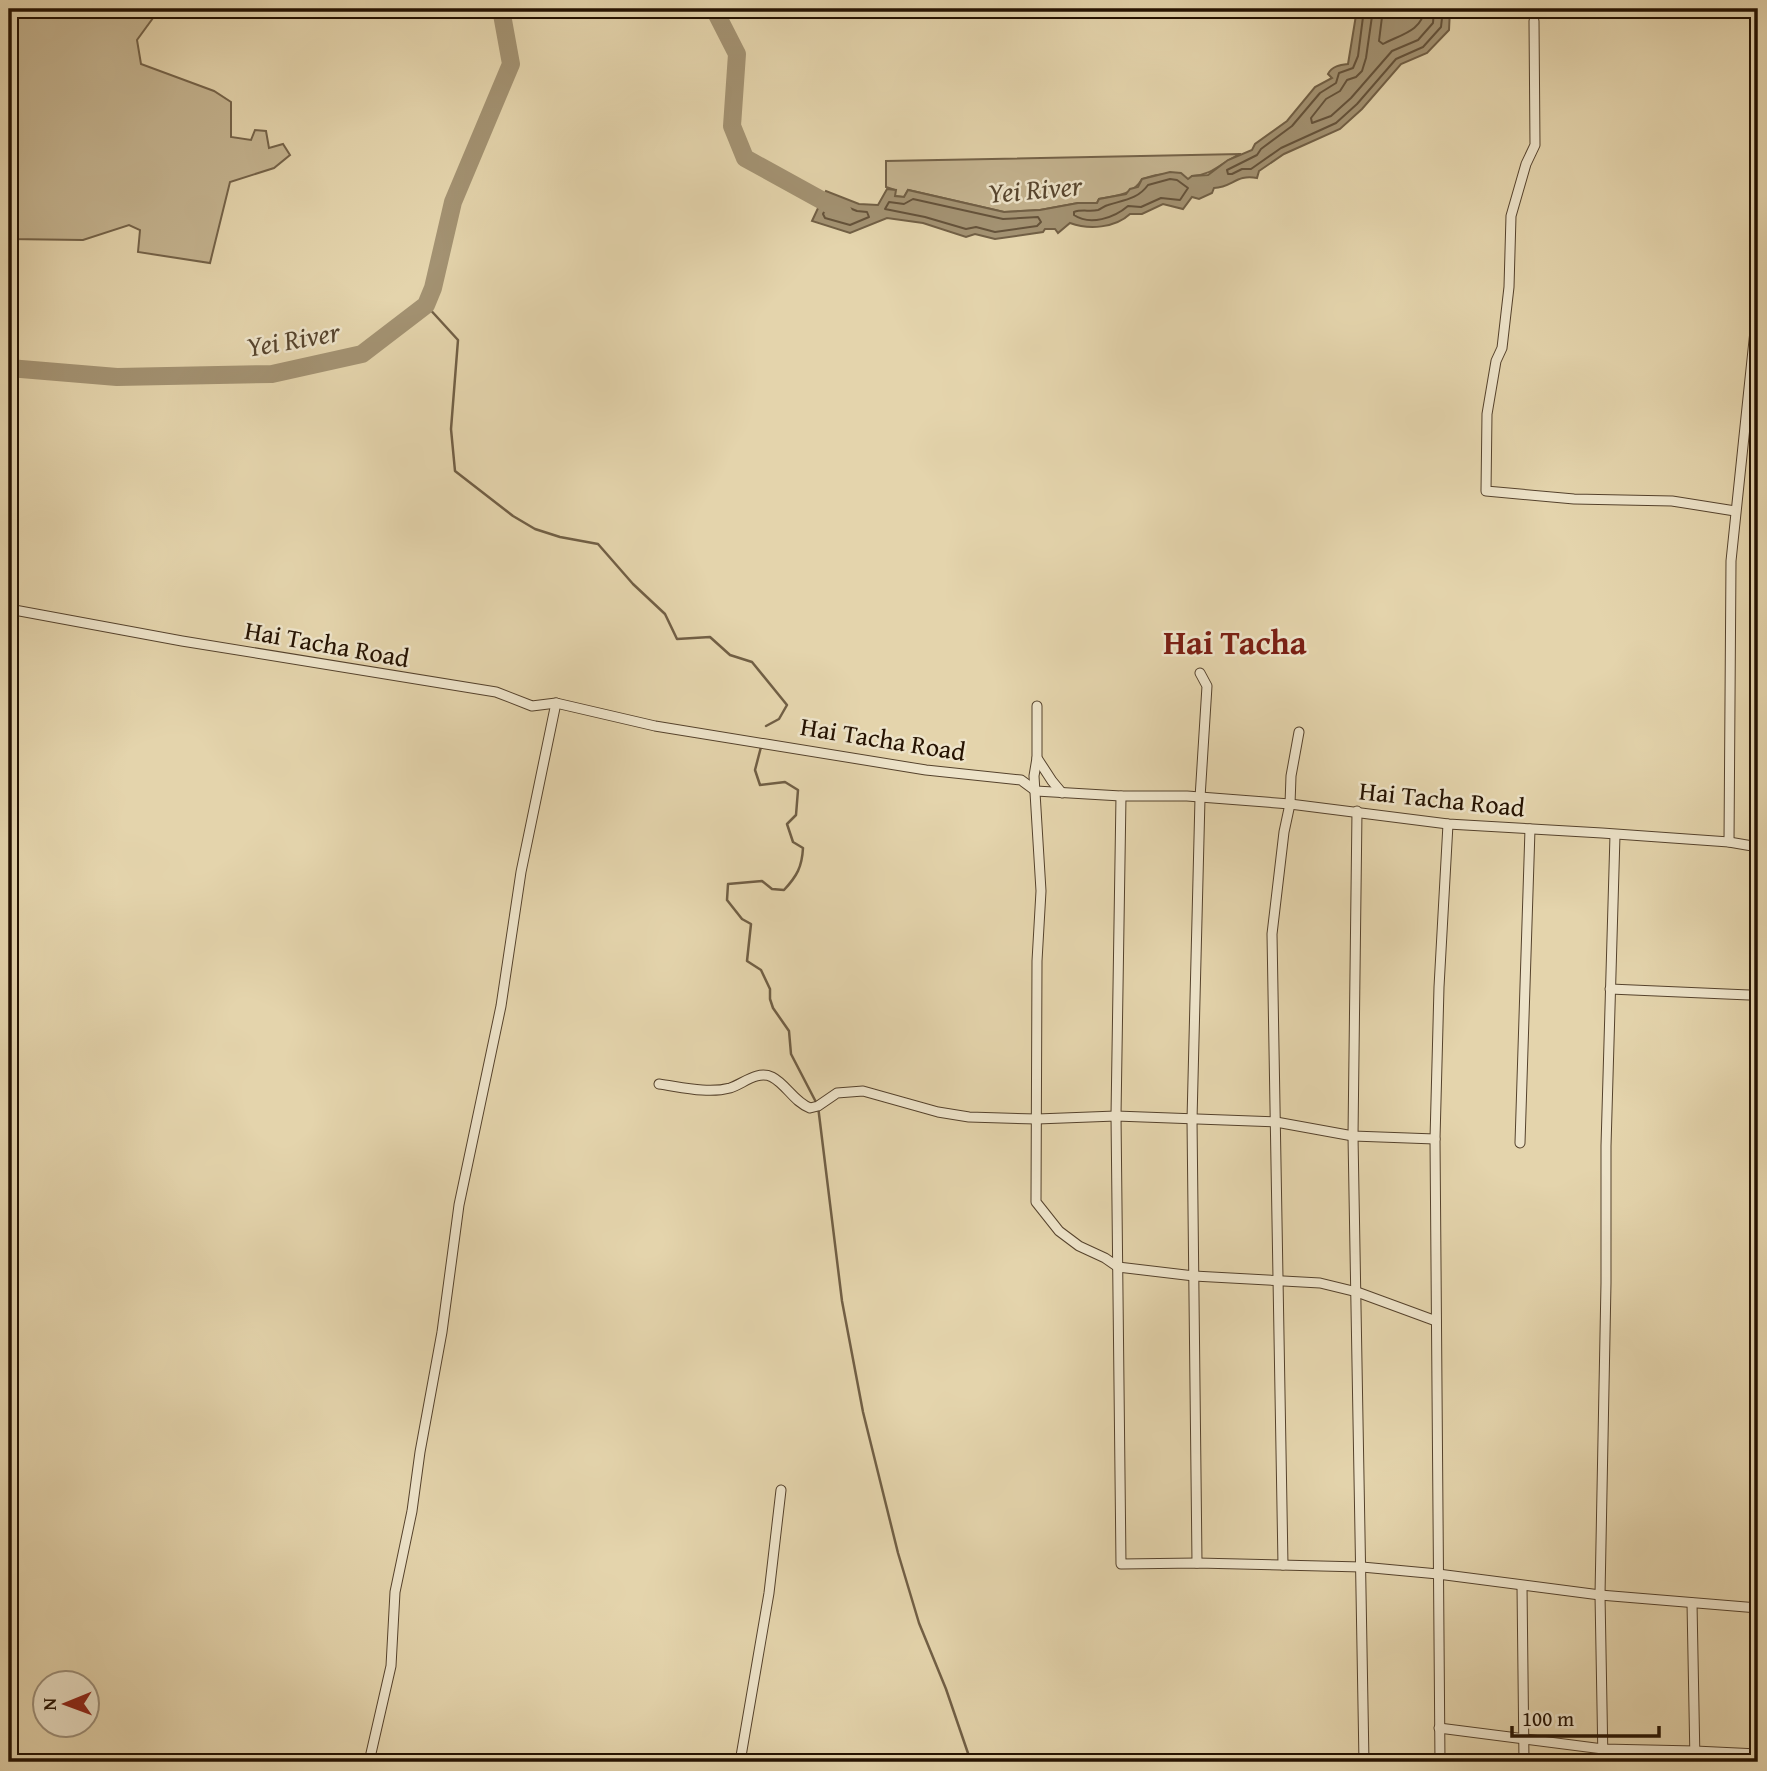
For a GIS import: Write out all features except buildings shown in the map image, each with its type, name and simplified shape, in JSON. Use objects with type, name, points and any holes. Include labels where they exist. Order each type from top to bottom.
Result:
[{"type":"street","points":[[1534,21],[1535,145],[1526,164],[1511,216],[1502,348],[1496,361],[1487,414],[1486,491],[1574,499],[1672,501],[1735,511]]},
{"type":"street","points":[[1729,842],[1731,561],[1758,302]]},
{"type":"street","name":"Hai Tacha Road","points":[[9,609],[182,641],[496,692],[532,706],[556,702],[655,726],[926,770],[1021,780],[1036,791],[1121,796],[1188,796],[1357,811],[1448,824],[1729,842],[1758,847]]},
{"type":"street","points":[[1197,1563],[1192,1120],[1200,798],[1208,686],[1200,673]]},
{"type":"street","points":[[369,1762],[391,1666],[395,1592],[412,1511],[419,1452],[442,1332],[459,1205],[501,1006],[521,872],[556,702]]},
{"type":"street","points":[[1037,706],[1037,758],[1034,776],[1041,891],[1037,961],[1037,1202],[1059,1231],[1079,1246],[1118,1267],[1194,1276],[1321,1283],[1357,1292],[1436,1321]]},
{"type":"street","points":[[1283,1565],[1272,934],[1284,832],[1290,804],[1291,776],[1299,732]]},
{"type":"street","points":[[1037,758],[1062,793]]},
{"type":"street","points":[[1121,796],[1116,1116],[1121,1564],[1362,1567],[1600,1595],[1758,1608]]},
{"type":"street","points":[[1357,811],[1353,1136],[1364,1762]]},
{"type":"street","points":[[1440,1762],[1435,1139],[1439,987],[1448,824]]},
{"type":"street","points":[[1520,1143],[1530,829]]},
{"type":"street","points":[[1603,1762],[1600,1595],[1615,835]]},
{"type":"street","points":[[1610,989],[1749,995]]},
{"type":"street","points":[[659,1084],[692,1089],[726,1089],[764,1075],[772,1077],[810,1108],[818,1106],[837,1093],[863,1091],[959,1115],[1037,1119],[1116,1116],[1276,1122],[1353,1136],[1435,1139]]},
{"type":"street","points":[[740,1762],[769,1593],[782,1490]]},
{"type":"street","points":[[1522,1586],[1524,1762]]},
{"type":"street","points":[[1692,1603],[1695,1762]]},
{"type":"street","points":[[1439,1728],[1603,1749],[1758,1755]]},
{"type":"shaded area","points":[[9,9],[113,9],[119,13],[128,9],[147,9],[153,18],[137,40],[141,64],[214,91],[231,102],[231,137],[251,140],[255,130],[266,131],[269,148],[283,144],[290,155],[274,168],[230,182],[210,263],[138,252],[140,230],[129,225],[83,240],[9,239]]},
{"type":"shaded area","points":[[1241,154],[1212,171],[1192,176],[1189,180],[1171,174],[1154,175],[1142,179],[1129,192],[1099,199],[1097,203],[1078,203],[1040,210],[1004,212],[908,190],[904,197],[894,196],[895,190],[886,187],[886,161]]},
{"type":"water","points":[[1357,9],[1450,9],[1449,30],[1427,53],[1401,64],[1362,109],[1340,129],[1284,154],[1259,171],[1257,178],[1239,179],[1214,188],[1212,193],[1199,199],[1192,197],[1183,209],[1163,204],[1142,214],[1130,214],[1109,225],[1093,227],[1070,223],[1058,233],[1055,229],[1045,229],[1043,232],[995,239],[975,234],[966,237],[923,223],[887,218],[850,233],[812,221],[826,191],[859,204],[878,205],[887,189],[896,190],[895,196],[904,197],[908,190],[1004,212],[1097,203],[1099,199],[1126,194],[1130,189],[1138,187],[1142,179],[1170,172],[1181,173],[1188,179],[1192,176],[1208,175],[1228,160],[1252,150],[1255,144],[1287,121],[1315,87],[1332,78],[1328,74],[1332,69],[1348,64]]},
{"type":"waterway","name":"Yei River","points":[[9,368],[117,377],[272,374],[362,354],[426,305],[433,288],[453,202],[511,64],[501,9]]},
{"type":"waterway","name":"Yei River","points":[[714,9],[737,54],[732,126],[745,158],[843,212]]},
{"type":"waterway","points":[[426,305],[458,340],[451,429],[455,471],[513,516],[535,529],[598,544],[633,584],[665,614],[677,639],[710,637],[730,655],[752,662],[787,705],[779,719],[766,726]]},
{"type":"waterway","points":[[761,747],[755,770],[760,785],[785,782],[798,790],[796,815],[787,824],[793,842],[803,848],[800,866],[784,890],[772,889],[762,881],[728,884],[727,900],[742,919],[751,924],[747,961],[761,970],[770,989],[773,1008],[789,1031],[791,1054],[818,1106],[842,1301],[863,1412],[898,1553],[919,1623],[946,1689],[971,1762]]},
{"type":"district","name":"Hai Tacha","points":[[1235,642]]}]
